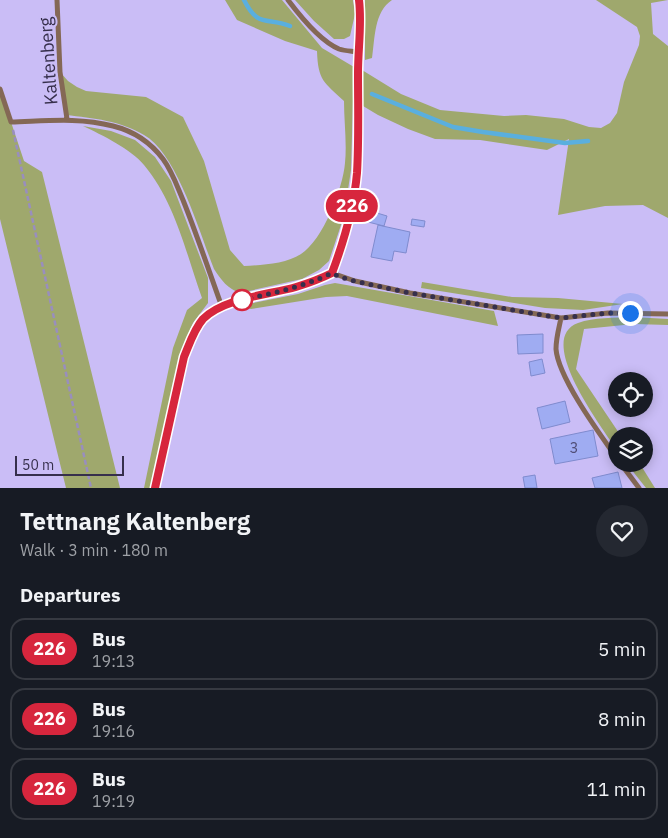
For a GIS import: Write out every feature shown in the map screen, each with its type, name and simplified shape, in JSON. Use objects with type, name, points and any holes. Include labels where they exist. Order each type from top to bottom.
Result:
[{"type":"street","name":"Kaltenberg","points":[[57,0],[60,72],[67,119]]},
{"type":"street","points":[[288,0],[302,18],[327,41],[339,48],[358,52]]},
{"type":"street","points":[[155,488],[188,349],[202,320],[222,307],[242,300],[314,282],[332,273],[351,212],[357,173],[360,0]]},
{"type":"street","points":[[0,89],[11,122],[67,119],[113,126],[128,131],[150,145],[163,159],[171,172],[193,224],[222,307]]},
{"type":"street","points":[[332,273],[354,281],[410,293],[561,318],[608,313],[668,314]]},
{"type":"street","points":[[561,318],[556,337],[556,349],[562,370],[608,446]]},
{"type":"street","points":[[627,472],[639,488]]},
{"type":"path","points":[[11,122],[91,488]]},
{"type":"green space","points":[[225,0],[282,0],[322,48],[354,67],[351,170],[344,216],[329,261],[319,270],[302,279],[240,293],[225,284],[214,269],[177,176],[156,144],[144,135],[126,126],[66,115],[60,72],[68,81],[86,91],[146,97],[183,117],[204,161],[230,250],[244,266],[274,263],[295,257],[309,247],[317,237],[336,199],[346,155],[344,101],[323,80],[319,69],[317,51],[285,41],[237,20]]},
{"type":"green space","points":[[295,0],[353,0],[355,14],[350,36],[344,39],[334,39]]},
{"type":"green space","points":[[365,0],[392,0],[382,11],[376,26],[372,58],[365,60]]},
{"type":"green space","points":[[596,0],[668,0],[651,3],[653,34],[668,46],[668,218],[643,205],[605,206],[558,215],[569,139],[547,150],[480,140],[435,139],[408,129],[363,106],[362,70],[401,94],[440,110],[564,119],[589,127],[601,128],[610,123],[617,113],[624,82],[639,45],[640,36],[637,27]]},
{"type":"green space","points":[[0,89],[24,161],[42,172],[120,488],[66,488],[0,219]]},
{"type":"green space","points":[[83,126],[111,131],[135,140],[155,157],[171,181],[208,278],[208,303],[193,323],[181,351],[150,488],[144,488],[173,348],[187,310],[202,298],[179,228],[155,179],[132,153]]},
{"type":"green space","points":[[422,282],[512,297],[558,298],[623,304],[583,310],[545,308],[421,288]]},
{"type":"green space","points":[[335,283],[494,311],[498,326],[347,296],[326,297],[251,309],[238,306],[298,294]]},
{"type":"green space","points":[[632,317],[668,319],[668,325],[634,324],[584,329],[576,369],[615,427],[608,427],[608,437],[576,384],[567,364],[564,346],[566,332],[578,323],[598,319]]},
{"type":"green space","points":[[633,472],[645,472],[655,488],[646,488]]},
{"type":"building","points":[[367,210],[387,216],[384,226],[364,221]]},
{"type":"building","points":[[412,219],[425,221],[424,227],[411,225]]},
{"type":"building","points":[[378,225],[410,232],[406,253],[394,251],[392,261],[371,257]]},
{"type":"building","points":[[543,334],[543,353],[518,354],[517,335]]},
{"type":"building","points":[[542,359],[545,373],[531,376],[529,362]]},
{"type":"building","points":[[565,401],[570,422],[542,429],[537,408]]},
{"type":"building","points":[[593,430],[598,456],[555,464],[550,439]]},
{"type":"building","points":[[618,472],[622,488],[595,488],[592,478]]},
{"type":"building","points":[[535,475],[537,488],[525,488],[523,477]]},
{"type":"waterway","points":[[244,0],[249,9],[258,18],[290,26]]},
{"type":"waterway","points":[[372,94],[453,127],[565,143],[588,141]]},
{"type":"bus line","name":"226","points":[[155,488],[184,357],[202,320],[222,307],[242,300],[314,282],[332,273],[351,212],[357,173],[358,52],[361,14],[359,0]]},
{"type":"route","points":[[242,300],[314,282],[332,273],[354,281],[410,293],[561,318],[608,313],[630,313]]}]
